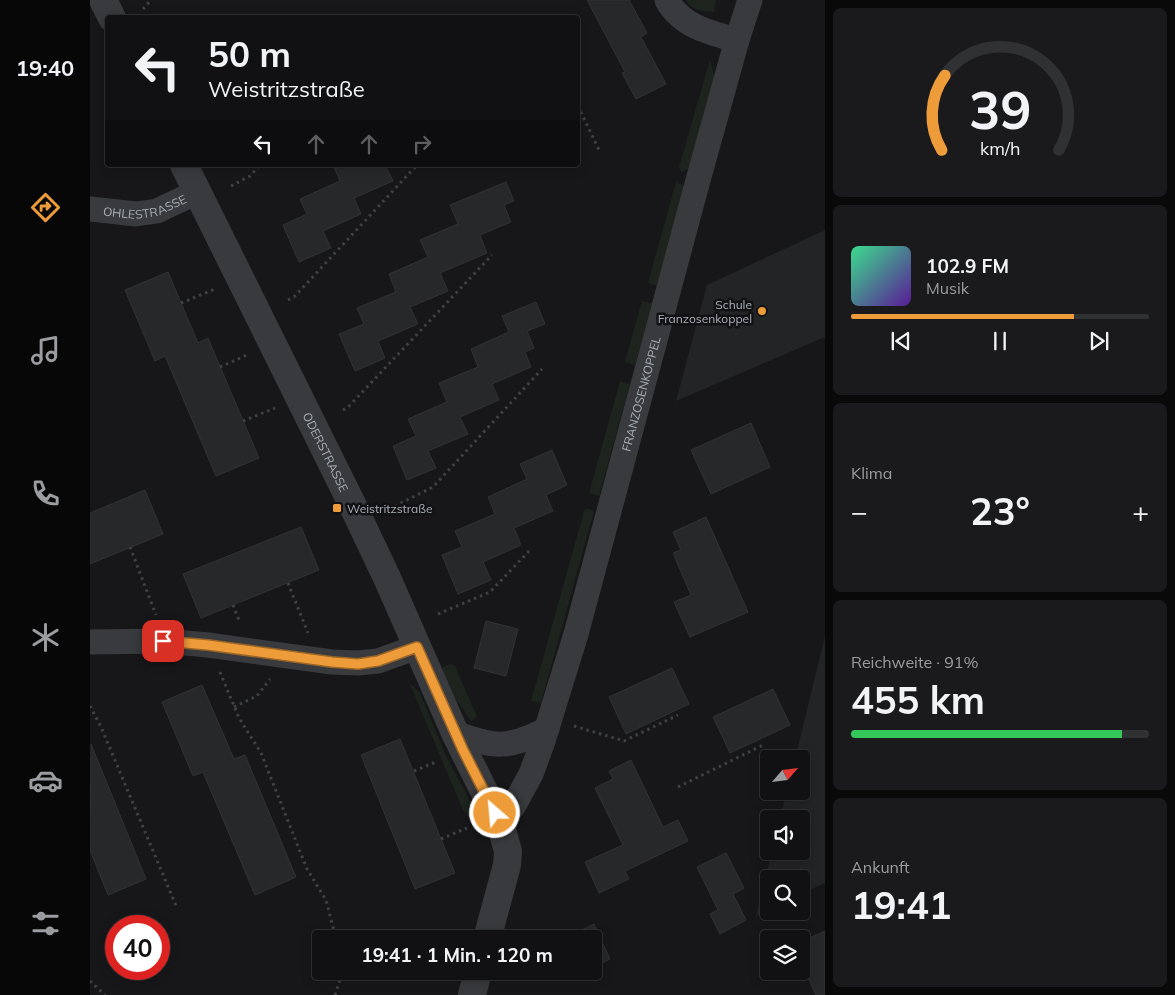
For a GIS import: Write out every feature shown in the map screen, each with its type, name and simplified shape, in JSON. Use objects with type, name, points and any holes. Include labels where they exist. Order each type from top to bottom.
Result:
[{"type":"street","points":[[103,0],[110,15]]},
{"type":"street","points":[[667,0],[682,19],[712,33],[737,40]]},
{"type":"street","name":"FRANZOSENKOPPEL","points":[[500,824],[514,805],[558,727],[576,634],[646,370],[737,40],[750,0]]},
{"type":"street","name":"ODERSTRASSE","points":[[185,167],[352,504],[388,580],[455,733],[500,824]]},
{"type":"street","name":"OHLESTRASSE","points":[[90,209],[136,214],[157,211],[197,192]]},
{"type":"street","points":[[90,642],[163,641],[358,664],[378,661],[417,647]]},
{"type":"street","points":[[455,733],[486,744],[497,745],[520,741],[558,727]]},
{"type":"street","points":[[490,930],[508,865],[508,851],[500,824]]},
{"type":"street","points":[[472,995],[476,980]]},
{"type":"path","points":[[143,9],[151,0]]},
{"type":"path","points":[[580,110],[600,152]]},
{"type":"path","points":[[231,186],[250,176],[258,167]]},
{"type":"path","points":[[288,300],[295,296],[415,167]]},
{"type":"path","points":[[343,410],[349,406],[492,255]]},
{"type":"path","points":[[181,303],[216,288]]},
{"type":"path","points":[[220,367],[249,354]]},
{"type":"path","points":[[389,509],[433,488],[542,369]]},
{"type":"path","points":[[243,421],[275,408]]},
{"type":"path","points":[[130,548],[158,620]]},
{"type":"path","points":[[438,614],[490,592],[532,549]]},
{"type":"path","points":[[288,583],[309,636]]},
{"type":"path","points":[[233,605],[242,628]]},
{"type":"path","points":[[218,668],[239,718],[261,753],[307,869],[326,900],[334,930]]},
{"type":"path","points":[[234,707],[257,696],[273,676]]},
{"type":"path","points":[[90,706],[101,727],[177,908]]},
{"type":"path","points":[[558,727],[624,740],[678,715]]},
{"type":"path","points":[[678,786],[765,744]]},
{"type":"path","points":[[414,772],[438,761]]},
{"type":"path","points":[[441,839],[467,828]]},
{"type":"path","points":[[335,995],[340,980]]},
{"type":"path","points":[[90,981],[105,995]]},
{"type":"shaded area","points":[[686,0],[716,0],[714,12],[694,8]]},
{"type":"shaded area","points":[[710,60],[715,78],[689,169],[681,172],[679,167]]},
{"type":"shaded area","points":[[676,182],[684,185],[657,286],[648,283]]},
{"type":"shaded area","name":"Schule Franzosenkoppel","points":[[825,230],[825,337],[676,401],[707,285]]},
{"type":"shaded area","points":[[642,301],[652,303],[635,365],[625,362]]},
{"type":"shaded area","points":[[620,381],[630,384],[599,496],[589,493]]},
{"type":"shaded area","points":[[585,508],[594,511],[541,703],[531,701]]},
{"type":"shaded area","points":[[825,636],[825,883],[810,890],[810,870],[767,870],[770,860],[810,860],[810,810],[782,810],[785,800],[810,800],[810,750],[797,750]]},
{"type":"shaded area","points":[[450,664],[455,666],[477,717],[471,721],[452,693],[441,668]]},
{"type":"shaded area","points":[[409,682],[420,693],[446,756],[484,827],[478,830],[463,810]]},
{"type":"shaded area","points":[[760,900],[760,914],[756,916]]},
{"type":"building","points":[[587,0],[629,0],[647,33],[641,37],[666,84],[636,99],[622,73],[625,72]]},
{"type":"building","points":[[334,167],[386,167],[393,181],[354,198],[361,214],[323,231],[331,248],[299,262],[283,225],[307,214],[300,199],[340,181]]},
{"type":"building","points":[[506,182],[514,201],[504,205],[511,222],[480,235],[487,253],[440,273],[448,291],[410,307],[418,324],[378,341],[385,358],[355,371],[339,334],[364,324],[357,308],[396,292],[389,274],[428,257],[420,240],[458,224],[450,205]]},
{"type":"building","points":[[168,272],[198,343],[208,338],[259,458],[216,476],[165,356],[155,361],[125,290]]},
{"type":"building","points":[[536,302],[545,324],[527,331],[534,348],[525,352],[531,367],[492,384],[499,400],[460,417],[468,434],[428,451],[436,468],[407,480],[393,446],[416,436],[408,419],[447,402],[439,383],[478,367],[471,349],[509,332],[502,316]]},
{"type":"building","points":[[751,423],[770,467],[711,494],[691,450]]},
{"type":"building","points":[[552,450],[567,485],[546,495],[553,511],[514,528],[521,545],[483,562],[491,580],[458,594],[442,555],[462,547],[455,531],[495,514],[488,497],[527,479],[520,464]]},
{"type":"building","points":[[145,490],[163,534],[90,564],[90,513]]},
{"type":"building","points":[[706,517],[748,612],[690,637],[674,602],[691,595],[673,553],[681,550],[673,532]]},
{"type":"building","points":[[301,527],[319,570],[201,618],[183,574]]},
{"type":"building","points":[[486,621],[518,629],[506,676],[474,668]]},
{"type":"building","points":[[672,668],[689,704],[626,734],[609,697]]},
{"type":"building","points":[[202,685],[234,759],[245,755],[296,877],[255,895],[203,772],[193,776],[162,702]]},
{"type":"building","points":[[773,689],[790,725],[730,753],[713,717]]},
{"type":"building","points":[[400,739],[455,873],[415,889],[361,755]]},
{"type":"building","points":[[91,744],[146,879],[108,895],[90,850]]},
{"type":"building","points":[[631,760],[663,827],[678,820],[688,841],[625,871],[629,879],[599,893],[585,862],[623,845],[595,788],[613,779],[609,771]]},
{"type":"building","points":[[726,853],[744,888],[733,894],[746,920],[720,934],[710,914],[718,910],[697,867]]},
{"type":"building","points":[[594,924],[597,930],[582,930]]},
{"type":"building","points":[[825,931],[825,995],[816,995],[809,980],[810,938]]},
{"type":"building","points":[[602,942],[610,959],[602,963]]},
{"type":"place","name":"Schule Franzosenkoppel","points":[[762,311]]},
{"type":"place","name":"Weistritzstraße","points":[[337,508]]},
{"type":"route","points":[[163,641],[358,664],[378,661],[417,647],[463,750],[495,813]]}]
